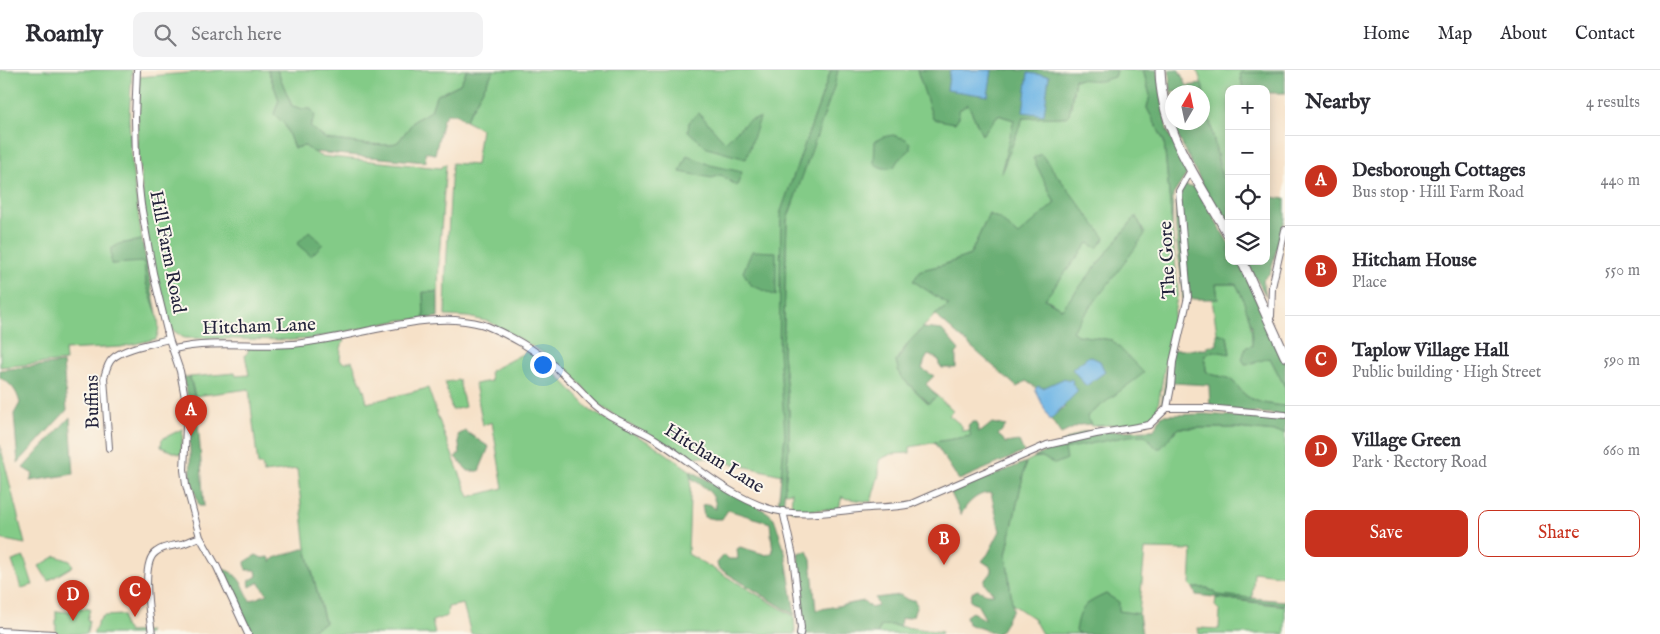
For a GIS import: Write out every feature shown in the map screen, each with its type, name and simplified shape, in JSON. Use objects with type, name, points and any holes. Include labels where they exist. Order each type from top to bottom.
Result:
[{"type":"street","name":"Hill Farm Road","points":[[137,70],[136,160],[141,205],[153,274],[169,339],[180,371],[186,403],[184,470],[186,486],[200,537],[217,566],[248,634]]},
{"type":"street","points":[[1160,70],[1167,116],[1177,144],[1190,172],[1225,229]]},
{"type":"street","name":"The Gore","points":[[1166,408],[1171,387],[1173,362],[1188,297],[1179,191],[1190,172]]},
{"type":"street","points":[[1268,318],[1271,316],[1272,287],[1285,230]]},
{"type":"street","points":[[1244,265],[1285,356]]},
{"type":"street","name":"Hitcham Lane","points":[[174,349],[192,345],[313,342],[415,321],[436,319],[480,323],[545,358],[573,382],[596,407],[612,417],[651,437],[695,468],[747,500],[783,512],[824,514],[858,509],[899,507],[911,504],[1047,445],[1149,425],[1166,408]]},
{"type":"street","name":"Buffins","points":[[109,448],[104,378],[106,368],[112,359],[121,354],[169,339]]},
{"type":"street","points":[[1166,408],[1207,408],[1285,415]]},
{"type":"street","points":[[783,512],[793,556],[801,628],[800,634]]},
{"type":"street","points":[[152,634],[148,598],[149,559],[154,552],[162,548],[200,537]]},
{"type":"street","points":[[0,631],[54,634]]},
{"type":"green space","points":[[0,70],[132,70],[129,118],[132,167],[142,240],[119,244],[111,264],[145,261],[146,282],[159,326],[156,339],[121,347],[65,350],[66,361],[0,367]]},
{"type":"green space","points":[[224,70],[268,70],[279,100],[274,114],[285,125],[294,148],[305,146],[320,156],[441,168],[446,163],[438,292],[423,293],[424,319],[401,320],[310,339],[292,340],[184,338],[171,329],[164,313],[146,230],[138,147],[138,77]]},
{"type":"green space","points":[[268,70],[277,70],[292,106],[311,109],[315,116],[310,127],[326,139],[389,145],[398,142],[415,120],[431,111],[436,96],[460,84],[467,70],[494,70],[465,121],[456,114],[447,114],[443,119],[435,154],[425,152],[426,162],[313,152],[305,146],[294,148],[285,125],[274,114],[279,100]]},
{"type":"green space","points":[[277,70],[467,70],[460,84],[436,96],[431,111],[415,120],[398,142],[389,145],[326,139],[310,127],[314,116],[307,108],[303,109],[292,106]]},
{"type":"green space","points":[[494,70],[831,70],[781,212],[780,291],[785,434],[782,475],[698,456],[693,462],[618,418],[594,401],[580,383],[545,354],[490,322],[468,317],[445,316],[452,163],[476,165],[481,129],[465,121]]},
{"type":"green space","points":[[831,70],[838,70],[834,87],[787,220],[783,353],[789,410],[789,446],[783,508],[778,507],[785,434],[779,353],[781,211]]},
{"type":"green space","points":[[838,70],[917,70],[934,119],[955,122],[959,110],[968,104],[982,135],[998,115],[1014,120],[1003,168],[1023,118],[1065,117],[1071,107],[1075,79],[1114,77],[1116,70],[1143,70],[1150,95],[1147,108],[1164,141],[1178,291],[1157,411],[1148,423],[1091,426],[1087,416],[1112,340],[1077,335],[1072,331],[1145,233],[1136,216],[1062,309],[1045,298],[1088,243],[1041,154],[1034,158],[1055,203],[1018,236],[1000,219],[989,214],[970,255],[943,265],[921,270],[914,281],[949,305],[935,315],[909,342],[896,360],[900,376],[928,403],[937,396],[953,411],[949,415],[962,426],[962,431],[969,430],[971,436],[910,447],[910,453],[891,454],[879,460],[879,474],[871,502],[842,498],[842,496],[839,509],[791,511],[792,492],[784,493],[789,446],[789,410],[783,353],[787,220]]},
{"type":"green space","points":[[917,70],[1116,70],[1114,77],[1101,81],[1075,79],[1069,115],[1065,117],[1023,118],[1001,173],[1014,120],[998,115],[982,135],[968,104],[959,110],[959,117],[955,123],[933,119]]},
{"type":"green space","points":[[1143,70],[1158,70],[1165,117],[1165,130],[1167,130],[1188,172],[1173,195],[1172,225],[1164,141],[1147,108],[1150,95]]},
{"type":"green space","points":[[1169,70],[1179,70],[1186,85],[1170,85]]},
{"type":"green space","points":[[1197,70],[1285,70],[1285,72],[1240,73],[1242,85],[1225,85],[1225,178],[1222,178],[1210,122],[1210,85],[1202,84]]},
{"type":"green space","points":[[1285,72],[1285,93],[1270,93],[1270,85],[1242,85],[1240,73]]},
{"type":"green space","points":[[699,113],[725,142],[749,120],[760,118],[746,159],[707,148],[688,131],[689,122]]},
{"type":"green space","points":[[1210,122],[1222,178],[1225,178],[1225,225],[1175,130],[1210,130]]},
{"type":"green space","points":[[893,135],[906,139],[910,143],[910,150],[898,160],[894,167],[881,167],[874,163],[875,141]]},
{"type":"green space","points":[[1041,154],[1105,238],[1097,248],[1088,243],[1045,299],[1062,309],[1136,216],[1145,234],[1072,331],[1077,335],[1112,340],[1144,373],[1087,416],[1091,424],[1080,425],[1061,434],[1050,418],[1065,407],[1026,381],[1017,387],[935,315],[949,305],[913,281],[921,270],[943,265],[970,255],[989,214],[1000,219],[1018,235],[1055,203],[1033,158]]},
{"type":"green space","points":[[687,155],[710,165],[742,172],[737,186],[721,175],[712,178],[680,172]]},
{"type":"green space","points":[[1184,185],[1196,186],[1225,237],[1225,265],[1241,265],[1285,364],[1285,387],[1270,358],[1245,364],[1242,359],[1246,347],[1252,346],[1252,326],[1236,284],[1216,284],[1218,299],[1183,299],[1176,225],[1176,210]]},
{"type":"green space","points":[[1270,197],[1285,199],[1285,219],[1270,273],[1263,280],[1266,296],[1248,265],[1270,265]]},
{"type":"green space","points":[[309,231],[323,244],[311,256],[297,244]]},
{"type":"green space","points":[[142,240],[157,313],[146,283],[144,262],[111,264],[111,249],[119,244]]},
{"type":"green space","points":[[752,251],[776,252],[776,296],[751,285],[743,272]]},
{"type":"green space","points":[[1216,284],[1236,284],[1245,304],[1250,323],[1252,364],[1259,360],[1270,358],[1285,387],[1285,406],[1253,400],[1244,394],[1231,380],[1206,371],[1205,355],[1214,351],[1230,353],[1227,336],[1217,333],[1212,299],[1218,299]]},
{"type":"green space","points":[[423,292],[438,292],[438,317],[424,319]]},
{"type":"green space","points":[[923,328],[942,330],[959,350],[956,354],[956,368],[942,368],[938,359],[928,355],[925,360],[922,369],[934,376],[926,384],[937,396],[929,403],[900,376],[896,361],[909,342]]},
{"type":"green space","points":[[1217,333],[1227,336],[1230,354],[1214,351],[1205,355],[1206,371],[1231,380],[1244,394],[1253,400],[1285,406],[1285,415],[1210,409],[1209,385],[1173,383],[1161,409],[1170,350],[1207,349],[1207,346],[1217,345]]},
{"type":"green space","points":[[344,340],[340,360],[344,363],[352,361],[364,390],[367,403],[428,388],[469,497],[503,488],[492,422],[483,425],[475,384],[491,381],[490,371],[526,352],[543,360],[591,411],[654,445],[691,471],[688,554],[794,616],[795,634],[471,634],[463,604],[448,607],[447,616],[432,621],[435,634],[303,634],[325,622],[306,548],[297,469],[264,473],[262,465],[258,465],[249,389],[195,396],[190,377],[235,373],[236,376],[249,375],[245,355],[248,352],[248,347]]},
{"type":"green space","points":[[63,363],[67,410],[18,463],[14,414],[20,403],[13,388],[0,378],[0,370]]},
{"type":"green space","points":[[183,377],[190,377],[194,393],[200,442],[204,506],[199,506],[191,479],[188,397]]},
{"type":"green space","points":[[459,380],[465,407],[452,410],[445,382]]},
{"type":"green space","points":[[1205,414],[1285,420],[1285,433],[1236,428],[1178,428],[1161,448],[1156,448],[1145,435],[1129,436],[1065,449],[1067,459],[1055,464],[1042,457],[1033,458],[1082,432],[1154,430],[1162,415]]},
{"type":"green space","points":[[70,417],[74,474],[30,481],[33,474],[23,468]]},
{"type":"green space","points":[[973,422],[977,422],[978,432],[992,423],[1006,426],[998,435],[1005,443],[1019,441],[1024,452],[959,480],[934,442],[971,436],[968,426]]},
{"type":"green space","points":[[1178,428],[1236,428],[1285,433],[1285,576],[1254,572],[1252,598],[1217,595],[1208,588],[1193,588],[1190,585],[1192,550],[1145,549],[1139,614],[1118,611],[1106,594],[1087,604],[1076,631],[1080,634],[1042,634],[1033,618],[1012,604],[1006,555],[1026,462],[1082,432],[1154,430],[1161,447]]},
{"type":"green space","points":[[182,429],[181,455],[161,447],[162,439]]},
{"type":"green space","points":[[465,431],[489,447],[479,471],[468,471],[455,457],[460,453],[458,435]]},
{"type":"green space","points":[[0,445],[25,544],[0,539]]},
{"type":"green space","points":[[1026,462],[1006,555],[1013,610],[997,634],[968,624],[966,616],[972,612],[986,620],[977,604],[970,600],[972,592],[978,590],[987,594],[994,594],[984,583],[991,574],[991,567],[982,561],[988,554],[1000,531],[991,493],[982,494],[977,497],[966,507],[961,515],[951,493]]},
{"type":"green space","points":[[691,471],[767,512],[774,518],[785,552],[795,615],[718,568],[717,563],[724,555],[729,559],[738,559],[737,549],[740,547],[767,555],[773,552],[770,523],[728,510],[722,519],[704,517],[702,505],[708,504],[716,509],[714,499],[708,491],[691,478]]},
{"type":"green space","points":[[306,548],[325,623],[303,634],[253,634],[221,569],[227,570],[236,576],[243,585],[250,601],[267,594],[259,582],[250,587],[249,581],[257,576],[256,570],[246,570],[245,562],[256,555],[262,558],[269,557],[271,562],[274,558]]},
{"type":"green space","points":[[807,551],[811,560],[816,610],[864,601],[871,608],[878,606],[875,598],[900,595],[908,600],[914,600],[917,605],[913,616],[901,619],[900,626],[881,626],[877,634],[804,634],[798,553]]},
{"type":"green space","points":[[56,556],[70,561],[73,566],[48,581],[39,566]]},
{"type":"green space","points":[[24,557],[33,585],[21,588],[12,561]]},
{"type":"green space","points":[[1193,588],[1208,588],[1215,591],[1217,595],[1285,601],[1285,605],[1196,595]]},
{"type":"green space","points":[[1106,594],[1119,602],[1119,611],[1139,614],[1142,634],[1080,634],[1076,631],[1079,616],[1084,607]]},
{"type":"green space","points":[[1216,598],[1285,606],[1285,634],[1199,634],[1198,628],[1219,629],[1220,611],[1215,606]]},
{"type":"green space","points":[[71,607],[90,609],[87,620],[89,620],[87,634],[56,634],[56,611],[70,612]]},
{"type":"green space","points":[[123,615],[124,626],[129,632],[149,631],[149,634],[93,634],[103,616]]},
{"type":"green space","points":[[890,625],[942,632],[941,634],[877,634],[881,626]]},
{"type":"water","points":[[950,70],[992,70],[988,96],[947,90]]},
{"type":"water","points":[[1028,73],[1049,76],[1044,115],[1023,112]]},
{"type":"water","points":[[1089,356],[1100,361],[1105,372],[1086,386],[1072,369]]},
{"type":"water","points":[[1065,378],[1068,381],[1071,379],[1073,381],[1072,383],[1078,391],[1050,420],[1035,389],[1038,386],[1043,388]]},
{"type":"place","name":"Desborough Cottages","points":[[191,436]]},
{"type":"place","name":"Hitcham House","points":[[944,565]]},
{"type":"place","name":"Taplow Village Hall","points":[[135,617]]},
{"type":"place","name":"Village Green","points":[[73,621]]}]
